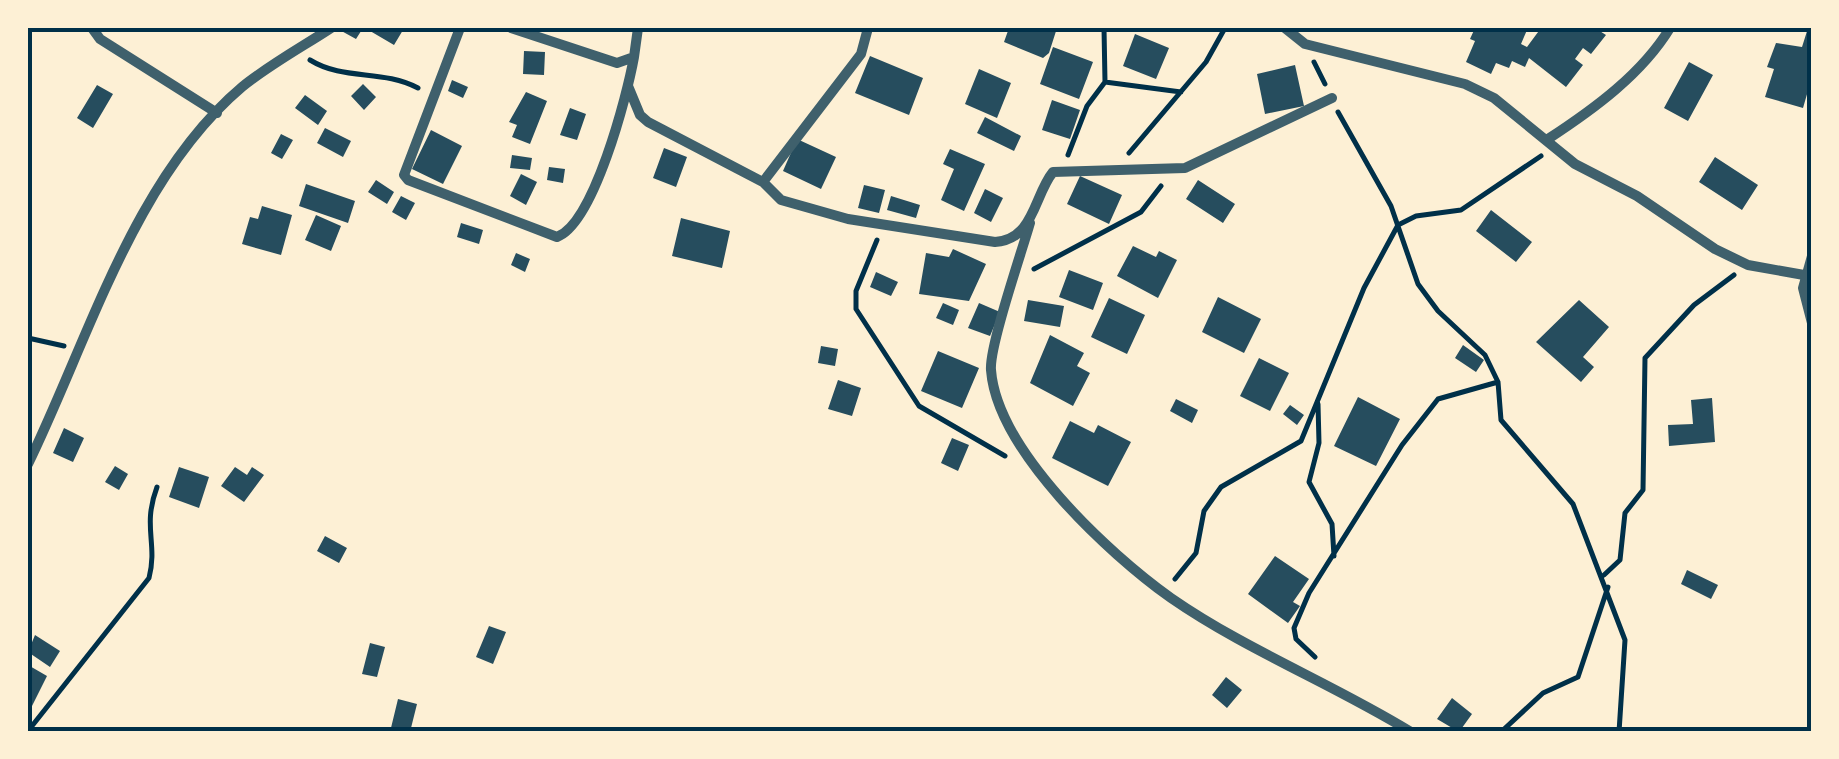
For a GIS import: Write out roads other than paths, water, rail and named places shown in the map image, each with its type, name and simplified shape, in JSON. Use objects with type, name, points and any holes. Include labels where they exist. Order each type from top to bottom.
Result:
[{"type":"street","points":[[92,28],[100,39],[218,112]]},
{"type":"street","points":[[28,464],[125,242],[218,112],[243,87],[331,28]]},
{"type":"street","points":[[460,28],[405,168],[408,180],[558,237],[576,225],[628,86],[638,28]]},
{"type":"street","points":[[511,28],[616,64],[634,57]]},
{"type":"street","points":[[764,182],[861,54],[868,28]]},
{"type":"street","points":[[1286,28],[1305,44],[1465,84],[1494,98],[1576,164],[1638,196],[1716,248],[1748,264],[1804,275]]},
{"type":"street","points":[[1552,142],[1607,98],[1656,51],[1670,28]]},
{"type":"street","points":[[628,86],[640,115],[648,122],[705,148],[764,182],[781,200],[848,219],[1003,242],[1032,216]]},
{"type":"street","points":[[1332,98],[1200,164],[1172,170],[1062,170],[1048,178],[1032,216],[991,369],[996,399],[1036,467],[1088,525],[1165,592],[1411,732]]},
{"type":"street","points":[[1812,256],[1804,275],[1812,324]]}]
